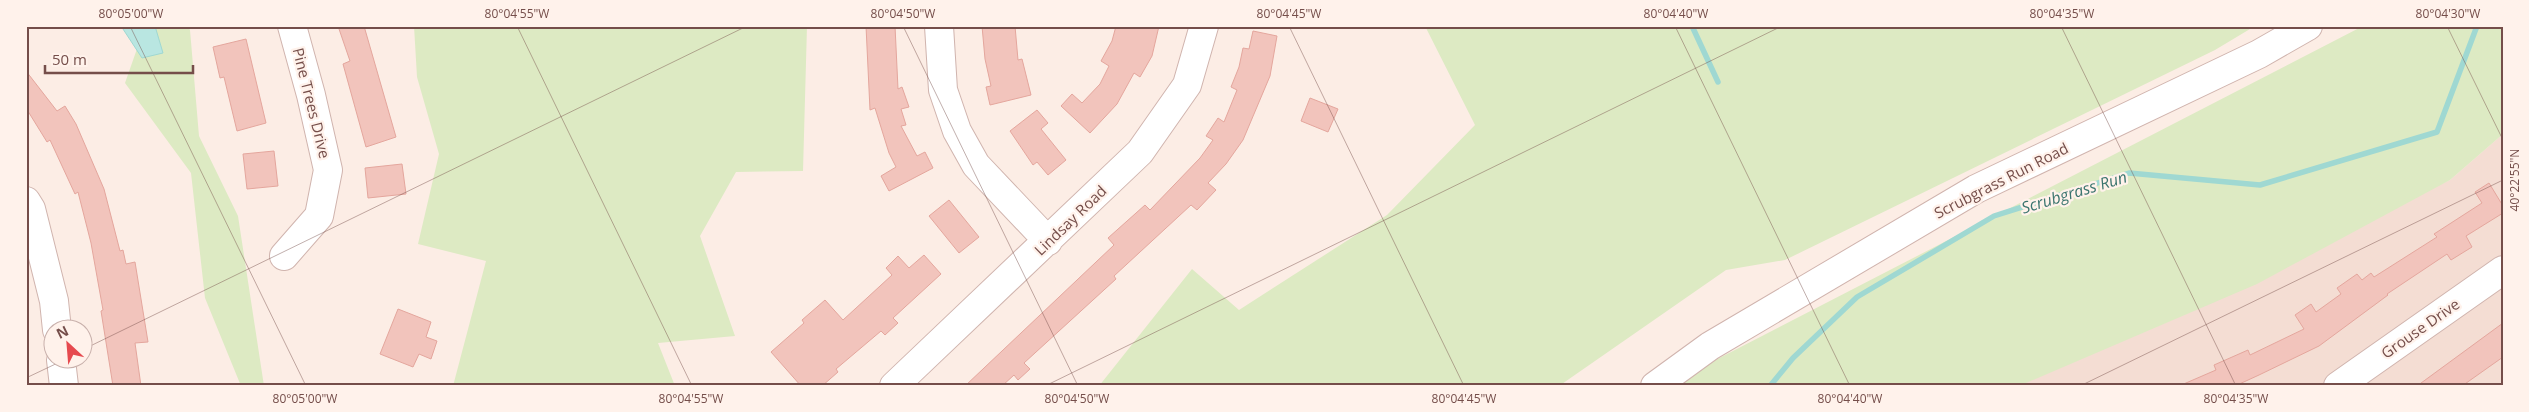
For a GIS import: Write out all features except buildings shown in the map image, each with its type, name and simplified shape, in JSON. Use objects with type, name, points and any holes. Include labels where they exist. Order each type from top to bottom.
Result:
[{"type":"street","name":"Pine Trees Drive","points":[[284,256],[319,216],[328,170],[312,95],[292,26]]},
{"type":"street","points":[[939,26],[943,90],[957,131],[976,165],[1048,241]]},
{"type":"street","name":"Lindsay Road","points":[[894,386],[1140,152],[1187,86],[1204,26]]},
{"type":"street","name":"Scrubgrass Run Road","points":[[1655,386],[1710,346],[1976,189],[2259,54],[2308,26]]},
{"type":"street","points":[[26,201],[31,209],[54,301],[56,320]]},
{"type":"street","name":"Grouse Drive","points":[[2338,386],[2503,270]]},
{"type":"street","points":[[62,370],[64,386]]},
{"type":"shaded area","points":[[2503,134],[2503,381],[2496,386],[2011,386],[2450,180]]},
{"type":"green space","points":[[145,26],[188,26],[190,30],[199,136],[238,216],[264,386],[241,386],[205,298],[191,173],[125,83]]},
{"type":"green space","points":[[414,26],[807,26],[803,171],[736,172],[700,236],[735,336],[658,343],[675,386],[453,386],[486,261],[418,244],[439,154],[417,77]]},
{"type":"green space","points":[[1425,26],[2255,26],[2215,50],[1785,260],[1726,270],[1559,386],[1099,386],[1192,269],[1239,310],[1387,215],[1475,125]]},
{"type":"green space","points":[[2363,26],[2503,26],[2503,134],[2450,180],[2257,284],[2019,386],[1665,386]]},
{"type":"water","points":[[121,26],[155,26],[163,53],[142,58]]},
{"type":"waterway","points":[[1692,26],[1718,82]]},
{"type":"waterway","name":"Scrubgrass Run","points":[[1770,386],[1793,358],[1857,297],[1994,216],[2129,173],[2260,185],[2437,132],[2477,26]]}]
